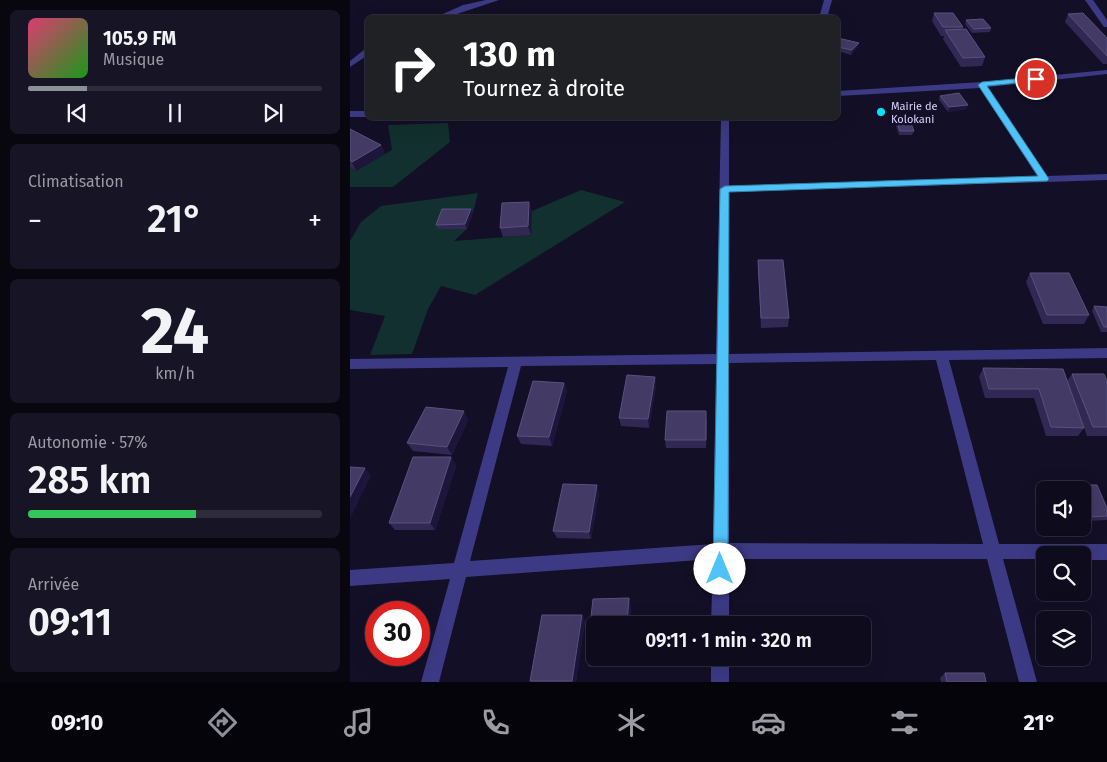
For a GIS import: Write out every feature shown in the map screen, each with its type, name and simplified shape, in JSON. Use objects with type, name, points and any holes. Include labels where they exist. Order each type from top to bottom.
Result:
[{"type":"street","points":[[445,15],[466,7],[495,0]]},
{"type":"street","points":[[824,15],[828,0]]},
{"type":"street","points":[[1089,0],[1107,25]]},
{"type":"street","points":[[350,65],[365,54]]},
{"type":"street","points":[[840,93],[982,85],[1107,72]]},
{"type":"street","points":[[982,85],[1044,179]]},
{"type":"street","points":[[350,114],[365,114]]},
{"type":"street","points":[[720,616],[726,120]]},
{"type":"street","points":[[725,189],[1107,177]]},
{"type":"street","points":[[350,364],[1107,353]]},
{"type":"street","points":[[941,355],[1028,682]]},
{"type":"street","points":[[430,682],[516,362]]},
{"type":"street","points":[[350,578],[720,550],[1107,552]]},
{"type":"street","points":[[720,666],[720,682]]},
{"type":"green space","points":[[448,123],[450,142],[393,187],[350,187],[350,167],[356,171],[392,150],[388,125]]},
{"type":"green space","points":[[581,190],[625,202],[475,295],[441,286],[428,309],[412,354],[370,355],[385,316],[350,310],[350,241],[361,222],[381,206],[478,193],[473,213],[438,229],[467,229],[454,241],[531,235],[532,211]]},
{"type":"building","points":[[934,13],[953,13],[963,27],[943,27]]},
{"type":"building","points":[[1083,13],[1107,38],[1107,56],[1068,14]]},
{"type":"building","points":[[983,19],[991,28],[974,29],[966,20]]},
{"type":"building","points":[[966,29],[985,57],[963,58],[945,30]]},
{"type":"building","points":[[840,38],[859,43],[852,50],[840,47]]},
{"type":"building","points":[[959,93],[968,105],[949,107],[940,96]]},
{"type":"building","points":[[895,116],[908,116],[914,131],[900,131]]},
{"type":"building","points":[[350,129],[381,145],[352,162],[350,160]]},
{"type":"building","points":[[529,202],[528,226],[500,228],[502,203]]},
{"type":"building","points":[[442,209],[471,209],[465,224],[436,225]]},
{"type":"building","points":[[758,260],[783,260],[789,318],[761,318]]},
{"type":"building","points":[[1030,273],[1069,273],[1089,315],[1047,315]]},
{"type":"building","points":[[1094,306],[1107,307],[1107,327],[1104,327]]},
{"type":"building","points":[[983,368],[1063,369],[1084,428],[1051,427],[1039,389],[989,389]]},
{"type":"building","points":[[1072,374],[1104,374],[1107,381],[1107,427],[1093,427]]},
{"type":"building","points":[[627,375],[655,377],[648,419],[619,418]]},
{"type":"building","points":[[533,381],[564,383],[549,437],[517,436]]},
{"type":"building","points":[[426,407],[464,411],[447,447],[407,443]]},
{"type":"building","points":[[667,411],[706,411],[706,440],[665,440]]},
{"type":"building","points":[[413,457],[451,457],[430,523],[389,523]]},
{"type":"building","points":[[350,467],[365,468],[350,497]]},
{"type":"building","points":[[563,484],[597,485],[589,532],[553,531]]},
{"type":"building","points":[[1091,485],[1097,485],[1107,508],[1107,516],[1091,517]]},
{"type":"building","points":[[629,598],[628,616],[591,616],[593,599]]},
{"type":"building","points":[[542,615],[582,615],[572,681],[530,681]]},
{"type":"building","points":[[945,673],[984,673],[986,682],[947,682]]},
{"type":"place","name":"Mairie de Kolokani","points":[[881,112]]},
{"type":"route","points":[[720,569],[725,189],[1044,179],[982,85],[1036,79]]}]
